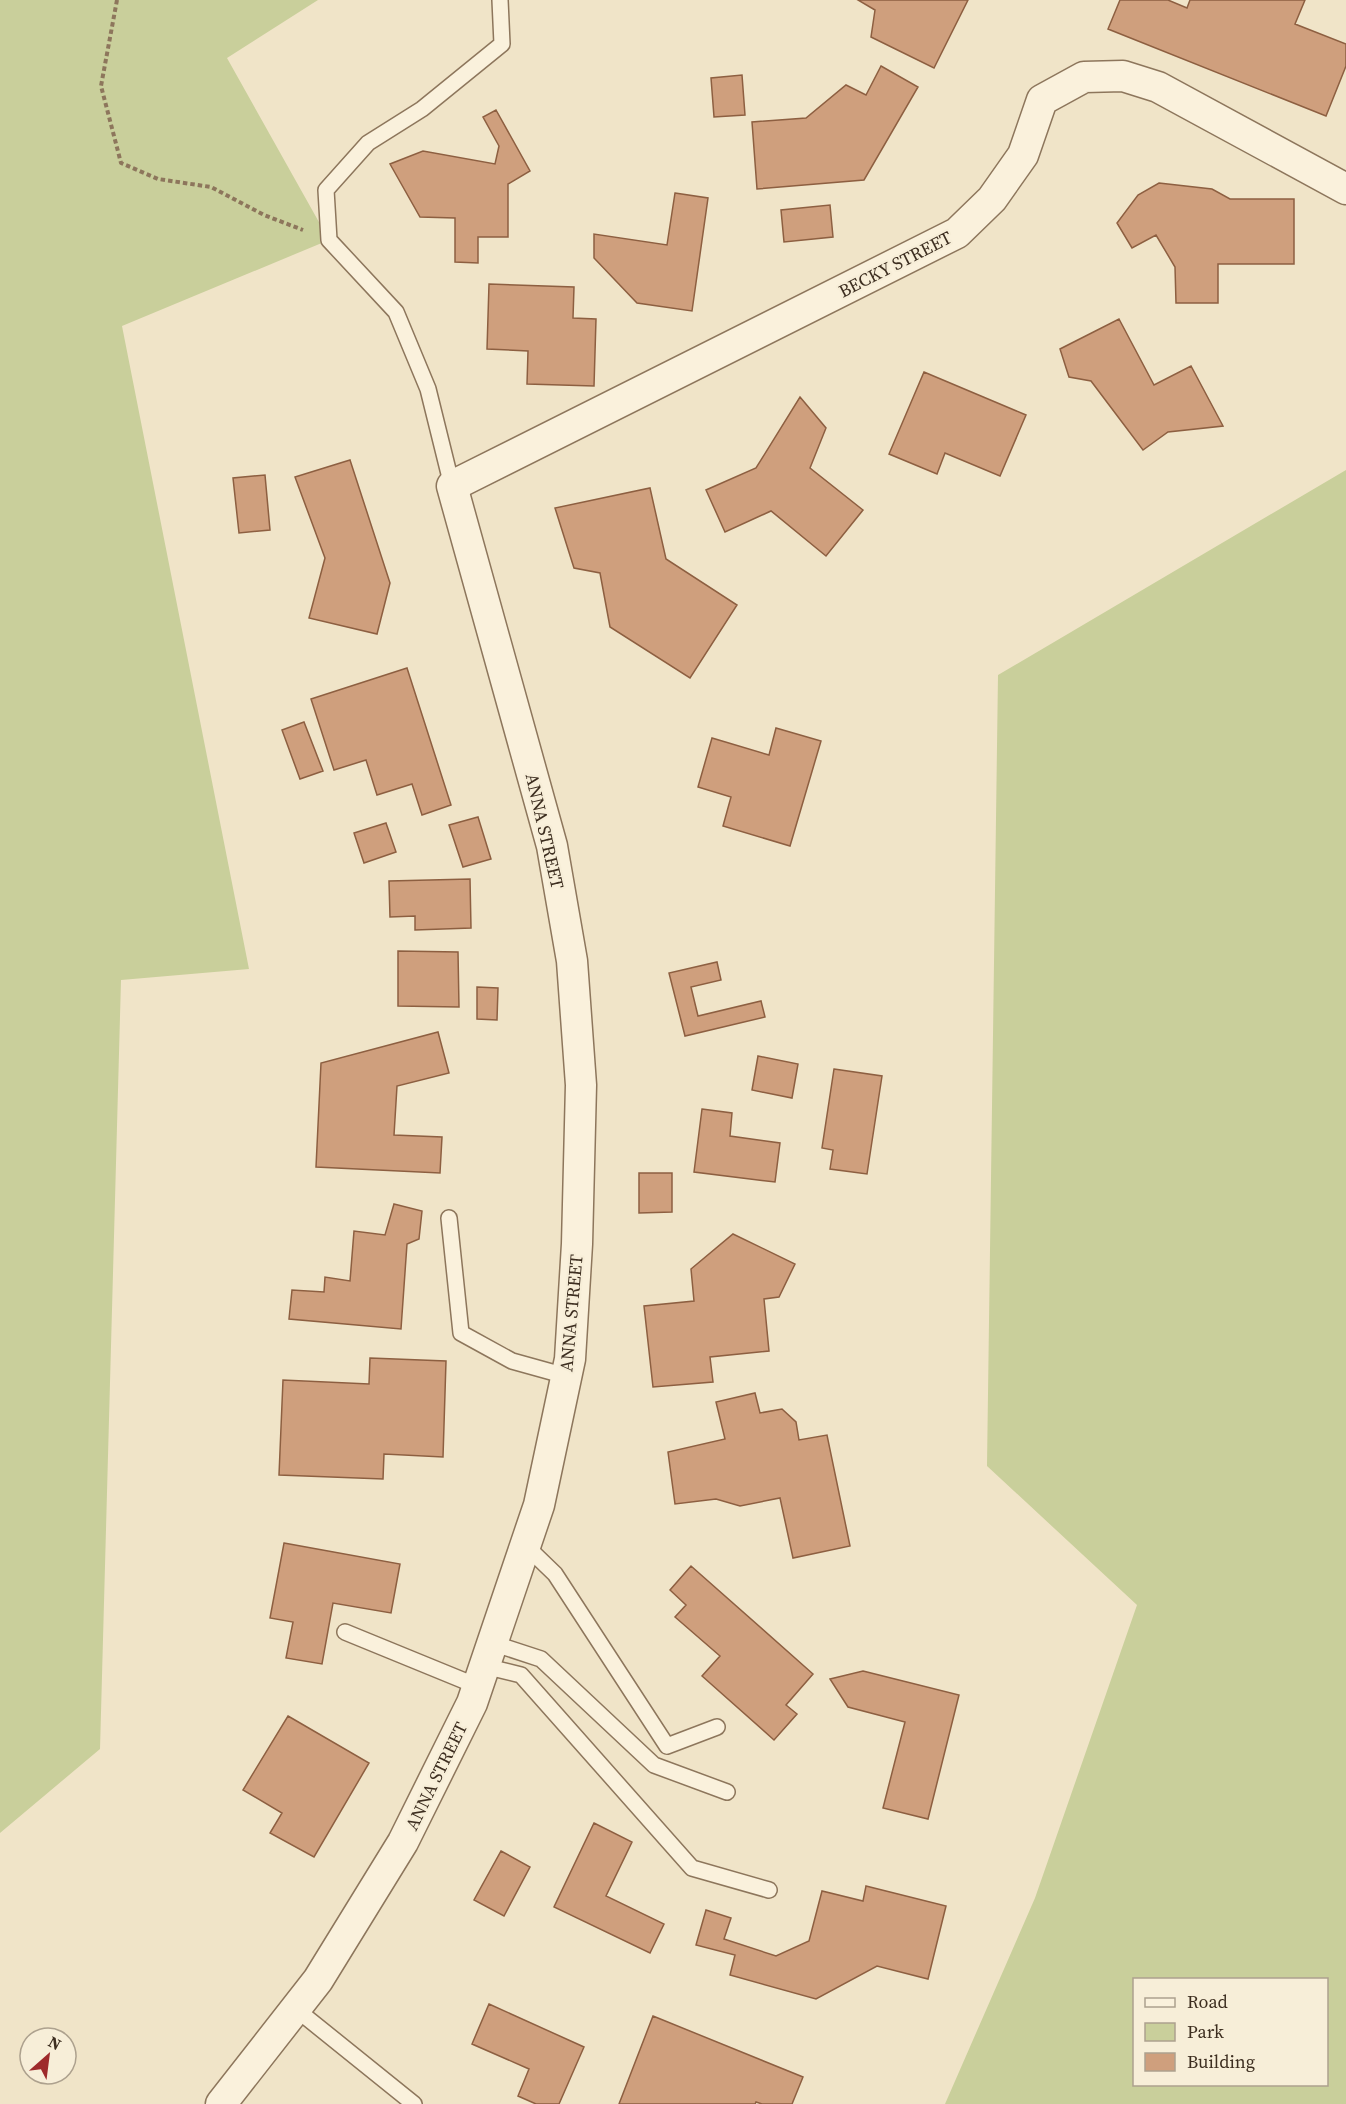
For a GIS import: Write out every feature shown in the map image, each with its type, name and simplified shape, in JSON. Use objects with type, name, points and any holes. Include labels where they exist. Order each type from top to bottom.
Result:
[{"type":"street","name":"BECKY STREET","points":[[452,486],[957,233],[992,199],[1023,155],[1042,100],[1084,76],[1123,76],[1158,87],[1346,189]]},
{"type":"street","name":"ANNA STREET","points":[[221,2104],[318,1980],[403,1842],[472,1703],[539,1504],[570,1359],[577,1244],[581,1085],[572,961],[552,846],[452,486]]},
{"type":"lane","points":[[452,486],[428,389],[396,312],[329,240],[326,190],[368,143],[422,109],[502,44],[500,0]]},
{"type":"lane","points":[[449,1218],[460,1333],[512,1361],[566,1376]]},
{"type":"lane","points":[[525,1545],[555,1574],[667,1746],[717,1727]]},
{"type":"lane","points":[[345,1632],[521,1675],[692,1868],[769,1890]]},
{"type":"lane","points":[[485,1665],[541,1659],[654,1765],[727,1792]]},
{"type":"lane","points":[[296,2009],[414,2104]]},
{"type":"path","points":[[117,0],[101,86],[121,163],[158,179],[211,187],[264,215],[329,240]]},
{"type":"green space","points":[[0,0],[318,0],[227,58],[329,240],[122,326],[249,969],[121,980],[100,1749],[0,1833]]},
{"type":"green space","points":[[1346,470],[1346,2104],[945,2104],[1035,1898],[1137,1605],[987,1466],[998,675]]},
{"type":"building","points":[[858,0],[968,0],[934,68],[871,37],[875,10]]},
{"type":"building","points":[[1120,0],[1168,0],[1187,8],[1190,0],[1305,0],[1295,24],[1346,44],[1346,66],[1326,116],[1108,29]]},
{"type":"building","points":[[881,66],[918,87],[864,180],[757,189],[752,122],[806,118],[846,85],[866,95]]},
{"type":"building","points":[[742,75],[745,115],[714,117],[711,78]]},
{"type":"building","points":[[496,110],[530,171],[508,184],[508,237],[478,237],[478,263],[455,262],[455,218],[420,217],[390,164],[423,151],[495,164],[499,146],[483,117]]},
{"type":"building","points":[[1159,183],[1212,189],[1230,199],[1294,199],[1294,264],[1218,264],[1218,303],[1176,303],[1175,267],[1156,235],[1132,248],[1117,223],[1138,195]]},
{"type":"building","points":[[675,193],[708,198],[692,311],[637,303],[594,258],[594,234],[667,245]]},
{"type":"building","points":[[830,205],[833,237],[784,242],[781,210]]},
{"type":"building","points":[[489,284],[574,287],[573,318],[596,319],[594,386],[527,384],[528,351],[487,349]]},
{"type":"building","points":[[1119,319],[1154,385],[1191,366],[1223,426],[1168,432],[1143,450],[1091,381],[1069,377],[1060,349]]},
{"type":"building","points":[[924,372],[1026,415],[1000,476],[945,453],[937,474],[889,454]]},
{"type":"building","points":[[800,397],[826,428],[810,468],[863,510],[826,556],[771,511],[725,532],[706,490],[756,468]]},
{"type":"building","points":[[350,460],[390,583],[377,634],[309,618],[325,558],[295,477]]},
{"type":"building","points":[[265,475],[270,530],[239,533],[233,478]]},
{"type":"building","points":[[650,488],[666,559],[737,605],[690,678],[610,627],[600,573],[574,568],[555,508]]},
{"type":"building","points":[[407,668],[451,805],[422,815],[412,784],[377,795],[366,760],[334,770],[311,699]]},
{"type":"building","points":[[304,722],[323,771],[300,779],[282,730]]},
{"type":"building","points":[[776,728],[821,741],[790,846],[723,826],[731,797],[698,787],[712,738],[769,755]]},
{"type":"building","points":[[478,817],[491,859],[463,867],[449,825]]},
{"type":"building","points":[[386,823],[396,852],[364,863],[354,833]]},
{"type":"building","points":[[470,879],[471,928],[415,930],[415,916],[390,917],[389,881]]},
{"type":"building","points":[[398,951],[458,952],[459,1007],[398,1006]]},
{"type":"building","points":[[717,962],[721,980],[691,987],[698,1016],[761,1001],[765,1017],[685,1036],[669,973]]},
{"type":"building","points":[[477,987],[498,988],[497,1020],[477,1019]]},
{"type":"building","points":[[438,1032],[449,1073],[397,1086],[394,1135],[442,1137],[440,1173],[316,1167],[321,1063]]},
{"type":"building","points":[[758,1056],[798,1064],[792,1098],[752,1090]]},
{"type":"building","points":[[834,1069],[882,1076],[867,1174],[830,1169],[833,1150],[822,1148]]},
{"type":"building","points":[[702,1109],[732,1113],[730,1136],[780,1143],[775,1182],[694,1172]]},
{"type":"building","points":[[639,1173],[672,1173],[672,1212],[639,1213]]},
{"type":"building","points":[[394,1204],[422,1211],[419,1239],[407,1244],[401,1329],[289,1319],[292,1290],[324,1292],[325,1277],[350,1281],[354,1231],[385,1235]]},
{"type":"building","points":[[733,1234],[795,1264],[779,1297],[764,1299],[769,1351],[710,1357],[713,1382],[653,1387],[644,1306],[694,1301],[691,1269]]},
{"type":"building","points":[[370,1358],[446,1361],[443,1457],[384,1454],[383,1479],[279,1475],[283,1380],[369,1384]]},
{"type":"building","points":[[755,1393],[760,1413],[782,1409],[796,1422],[799,1440],[827,1435],[850,1546],[793,1558],[780,1498],[740,1506],[716,1499],[675,1504],[668,1452],[725,1439],[716,1402]]},
{"type":"building","points":[[284,1543],[400,1564],[391,1613],[333,1603],[322,1664],[286,1658],[293,1622],[270,1618]]},
{"type":"building","points":[[691,1566],[813,1674],[786,1705],[797,1714],[774,1740],[702,1676],[720,1656],[675,1617],[686,1605],[670,1590]]},
{"type":"building","points":[[863,1671],[959,1695],[928,1819],[883,1808],[905,1722],[848,1707],[830,1679]]},
{"type":"building","points":[[288,1716],[369,1763],[314,1857],[270,1833],[282,1813],[243,1790]]},
{"type":"building","points":[[594,1823],[632,1842],[606,1896],[664,1924],[650,1953],[554,1907]]},
{"type":"building","points":[[501,1851],[530,1867],[504,1916],[474,1900]]},
{"type":"building","points":[[866,1886],[946,1906],[928,1979],[877,1966],[816,1999],[730,1975],[735,1955],[696,1945],[706,1910],[731,1918],[724,1939],[776,1956],[809,1941],[822,1891],[863,1901]]},
{"type":"building","points":[[489,2004],[584,2047],[559,2104],[536,2104],[518,2096],[529,2069],[472,2044]]},
{"type":"building","points":[[653,2016],[803,2077],[792,2104],[756,2102],[755,2104],[619,2104]]}]
